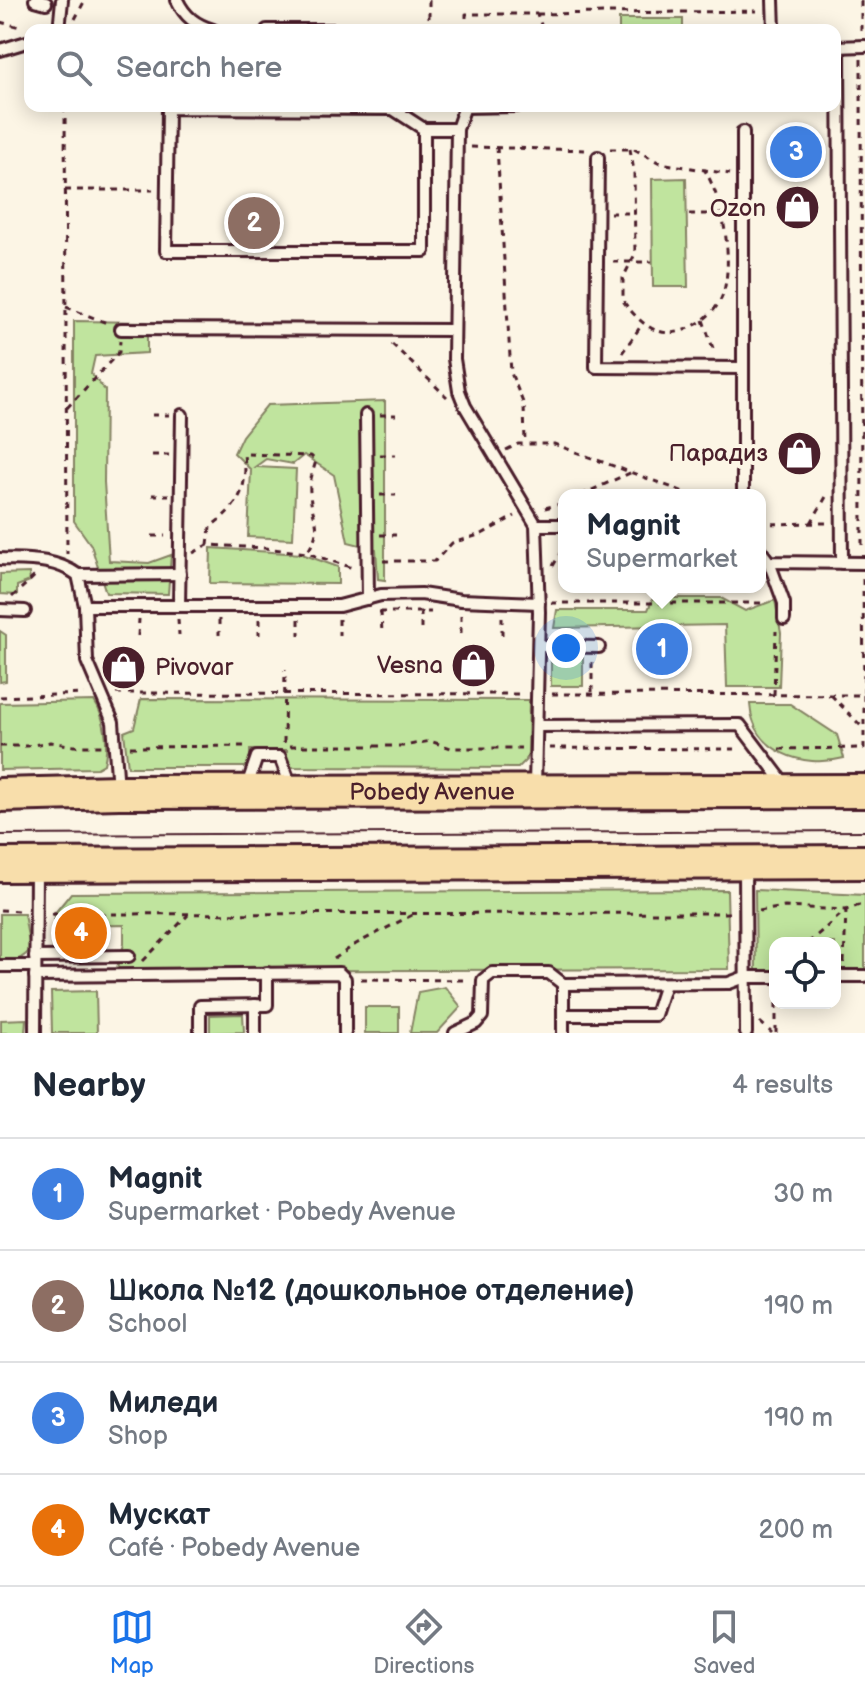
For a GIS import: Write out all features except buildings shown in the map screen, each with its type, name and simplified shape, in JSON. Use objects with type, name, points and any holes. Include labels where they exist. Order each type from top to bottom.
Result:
[{"type":"main road","name":"Pobedy Avenue","points":[[0,795],[119,792],[865,791]]},
{"type":"main road","points":[[0,865],[865,862]]},
{"type":"lane","points":[[60,24],[62,0]]},
{"type":"lane","points":[[177,0],[182,11],[196,24]]},
{"type":"lane","points":[[0,50],[24,43]]},
{"type":"lane","points":[[841,47],[863,46]]},
{"type":"lane","points":[[168,112],[166,251],[424,251],[424,129]]},
{"type":"lane","points":[[398,112],[424,129],[457,129]]},
{"type":"lane","points":[[463,112],[457,129],[454,359],[459,391],[465,406],[536,525],[539,646],[535,792]]},
{"type":"lane","points":[[838,112],[842,563]]},
{"type":"lane","points":[[743,132],[743,489]]},
{"type":"lane","points":[[600,153],[596,367],[743,368]]},
{"type":"lane","points":[[121,329],[454,330]]},
{"type":"lane","points":[[179,606],[182,415]]},
{"type":"lane","points":[[366,415],[368,599]]},
{"type":"lane","points":[[536,525],[558,525]]},
{"type":"lane","points":[[766,558],[784,603],[784,619]]},
{"type":"lane","points":[[0,559],[51,562],[68,567],[78,575],[85,606],[87,661],[113,722],[119,792]]},
{"type":"lane","points":[[769,562],[864,563]]},
{"type":"lane","points":[[78,575],[180,574]]},
{"type":"lane","points":[[85,606],[339,606],[381,595],[421,594],[461,600],[539,603]]},
{"type":"lane","points":[[0,610],[25,611]]},
{"type":"lane","points":[[539,646],[596,647]]},
{"type":"lane","points":[[537,726],[740,725],[790,791]]},
{"type":"lane","points":[[745,862],[746,1033]]},
{"type":"lane","points":[[35,1033],[36,865]]},
{"type":"lane","points":[[35,966],[129,956]]},
{"type":"lane","points":[[0,966],[35,966],[129,975],[339,973],[345,979],[345,1033]]},
{"type":"lane","points":[[200,1033],[200,1006],[267,1005],[267,973]]},
{"type":"lane","points":[[455,1033],[476,1023],[482,1016],[483,980],[492,973],[549,973],[563,984],[729,983],[745,977],[769,977]]},
{"type":"lane","points":[[841,976],[865,976]]},
{"type":"lane","points":[[563,984],[563,1033]]},
{"type":"lane","points":[[563,1015],[655,1015],[665,984]]},
{"type":"lane","points":[[255,1005],[255,1033]]},
{"type":"path","points":[[73,24],[85,0]]},
{"type":"path","points":[[429,0],[429,24]]},
{"type":"path","points":[[285,670],[284,746],[404,746],[430,741],[451,748],[864,748],[861,0]]},
{"type":"path","points":[[466,24],[466,14],[773,6]]},
{"type":"path","points":[[537,14],[541,24]]},
{"type":"path","points":[[0,22],[21,27]]},
{"type":"path","points":[[65,112],[68,567]]},
{"type":"path","points":[[457,147],[588,150],[600,153],[630,149],[660,163],[742,175]]},
{"type":"path","points":[[497,147],[511,373],[524,405],[525,444]]},
{"type":"path","points":[[630,149],[634,171],[635,254],[623,278],[623,301],[643,323],[665,334],[682,333],[703,320],[716,308],[726,281],[721,214],[715,187],[704,169]]},
{"type":"path","points":[[65,190],[166,190]]},
{"type":"path","points":[[597,213],[635,213]]},
{"type":"path","points":[[689,214],[742,214]]},
{"type":"path","points":[[597,262],[652,262]]},
{"type":"path","points":[[66,307],[121,329],[119,352],[67,408]]},
{"type":"path","points":[[703,320],[720,368]]},
{"type":"path","points":[[612,367],[643,323]]},
{"type":"path","points":[[378,330],[443,395],[465,406]]},
{"type":"path","points":[[494,456],[518,444],[554,444],[676,489]]},
{"type":"path","points":[[208,545],[210,527],[235,507],[240,497],[245,476],[244,454],[311,456],[316,461],[310,492],[317,526],[316,538],[307,553]]},
{"type":"path","points":[[594,489],[632,472]]},
{"type":"path","points":[[180,558],[208,545],[307,553],[368,567],[435,561],[452,543],[482,534],[526,510],[558,506]]},
{"type":"path","points":[[766,524],[843,522]]},
{"type":"path","points":[[10,599],[51,562]]},
{"type":"path","points":[[421,594],[421,635]]},
{"type":"path","points":[[381,595],[382,635]]},
{"type":"path","points":[[461,600],[461,635]]},
{"type":"path","points":[[539,603],[784,603]]},
{"type":"path","points":[[774,695],[774,634],[784,619]]},
{"type":"path","points":[[592,694],[596,647]]},
{"type":"path","points":[[0,697],[285,692],[864,695]]},
{"type":"path","points":[[831,695],[864,729]]},
{"type":"path","points":[[0,746],[50,742],[115,747],[254,746]]},
{"type":"path","points":[[815,937],[846,910],[865,903]]},
{"type":"path","points":[[0,910],[36,914],[415,914],[745,913],[785,907],[846,910]]},
{"type":"path","points":[[841,957],[846,910]]},
{"type":"path","points":[[129,975],[189,914]]},
{"type":"path","points":[[314,973],[356,944],[415,914]]},
{"type":"path","points":[[345,979],[483,980]]},
{"type":"path","points":[[776,1009],[776,1033]]},
{"type":"green space","points":[[619,19],[683,19],[683,24],[619,24]]},
{"type":"green space","points":[[686,178],[688,287],[653,287],[652,179]]},
{"type":"green space","points":[[74,321],[147,322],[147,353],[95,356],[91,374],[105,390],[104,482],[109,561],[149,563],[171,555],[168,594],[106,593],[91,545],[74,521]]},
{"type":"green space","points":[[385,401],[385,580],[378,579],[376,549],[348,542],[334,475],[304,455],[293,464],[266,459],[255,467],[296,469],[293,539],[248,537],[251,470],[234,453],[242,436],[267,405]]},
{"type":"green space","points":[[211,548],[302,554],[338,567],[338,584],[210,583]]},
{"type":"green space","points":[[29,573],[30,581],[17,586],[17,595],[0,594],[0,574]]},
{"type":"green space","points":[[653,598],[721,598],[745,611],[775,600],[781,633],[779,687],[727,687],[725,625],[554,628],[557,610],[648,610]]},
{"type":"green space","points":[[0,631],[6,635],[6,681],[0,682]]},
{"type":"green space","points":[[551,657],[583,657],[583,686],[551,686]]},
{"type":"green space","points":[[141,699],[529,700],[528,754],[518,768],[287,767],[287,750],[250,750],[250,767],[128,767],[124,732],[134,728]]},
{"type":"green space","points":[[94,701],[105,731],[104,764],[97,768],[0,770],[0,703]]},
{"type":"green space","points":[[750,704],[790,704],[837,735],[844,758],[812,761],[782,753],[760,734],[753,721]]},
{"type":"green space","points":[[727,890],[729,969],[116,971],[124,944],[124,925],[54,928],[54,914],[71,893]]},
{"type":"green space","points":[[755,890],[865,895],[865,972],[841,972],[841,937],[769,937],[769,972],[756,972]]},
{"type":"green space","points":[[0,914],[24,914],[30,949],[17,960],[0,960]]},
{"type":"green space","points":[[445,987],[461,1007],[437,1033],[410,1033],[418,992]]},
{"type":"green space","points":[[96,991],[97,1033],[52,1033],[51,992]]},
{"type":"green space","points":[[365,1007],[399,1007],[399,1033],[365,1033]]},
{"type":"green space","points":[[243,1014],[244,1032],[210,1033],[210,1015]]},
{"type":"green space","points":[[26,1019],[25,1033],[1,1033],[1,1020]]},
{"type":"tram line","points":[[0,835],[865,831]]},
{"type":"place","name":"Миледи","points":[[796,152]]},
{"type":"place","name":"Ozon","points":[[797,208]]},
{"type":"place","name":"Школа №12 (дошкольное отделение)","points":[[254,223]]},
{"type":"place","name":"Парадиз","points":[[799,453]]},
{"type":"place","name":"Magnit","points":[[662,649]]},
{"type":"place","name":"Vesna","points":[[474,665]]},
{"type":"place","name":"Pivovar","points":[[124,667]]},
{"type":"place","name":"Мускат","points":[[81,933]]}]
